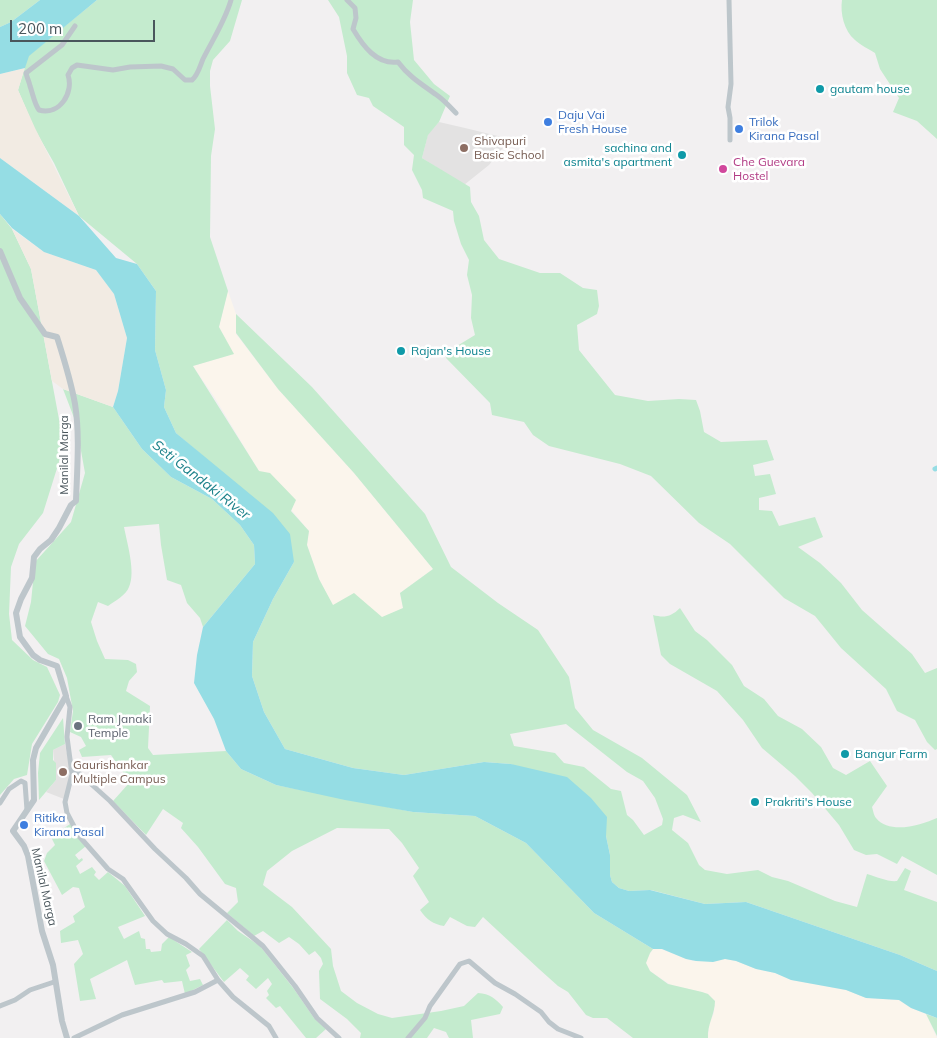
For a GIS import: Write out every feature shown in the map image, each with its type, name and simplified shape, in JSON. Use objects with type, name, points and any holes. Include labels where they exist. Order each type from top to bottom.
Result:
[{"type":"street","points":[[74,26],[62,45],[26,73],[30,91],[39,110],[44,112],[52,110],[65,100],[70,86],[68,75],[72,68],[77,65],[112,70],[145,66],[168,67],[185,80],[192,80],[196,77],[205,55],[222,25],[231,0]]},
{"type":"street","points":[[348,0],[355,8],[356,18],[353,29],[371,54],[389,63],[398,62],[420,85],[439,96],[456,113]]},
{"type":"street","points":[[729,0],[731,84],[728,107],[730,140]]},
{"type":"street","name":"Manilal Marga","points":[[0,251],[20,298],[45,334],[57,337],[66,364],[75,406],[76,501],[71,505],[51,540],[34,557],[32,578],[16,612],[20,637],[33,655],[40,660],[57,666],[66,696],[36,748],[33,760],[34,800],[13,831],[24,846],[28,856],[42,932],[52,965],[67,1038]]},
{"type":"street","points":[[66,696],[70,707],[67,737],[72,774],[65,802],[67,813],[79,836],[108,870],[123,879],[153,922],[167,934],[203,956],[218,980],[233,997],[268,1026],[276,1038]]},
{"type":"street","points":[[71,769],[80,774],[110,801],[200,894],[263,946],[295,986],[317,1018],[339,1038]]},
{"type":"street","points":[[0,803],[9,789],[22,781],[25,783],[26,789],[27,813]]},
{"type":"street","points":[[408,1038],[425,1018],[430,1006],[460,964],[469,961],[495,983],[541,1012],[558,1029],[581,1038]]},
{"type":"street","points":[[74,1038],[122,1015],[195,992],[218,980]]},
{"type":"street","points":[[0,1006],[15,1000],[30,990],[54,982]]},
{"type":"shaded area","name":"Shivapuri Basic School","points":[[439,122],[510,139],[489,165],[464,185],[422,158],[428,134]]},
{"type":"shaded area","points":[[228,291],[236,314],[236,334],[278,389],[354,473],[433,569],[400,593],[403,608],[382,618],[333,606],[319,579],[307,545],[309,531],[259,471],[215,398],[193,366],[233,354],[219,327]]},
{"type":"shaded area","name":"Gaurishankar Multiple Campus","points":[[65,744],[69,763],[69,780],[64,799],[46,792],[56,780],[53,750]]},
{"type":"shaded area","points":[[658,948],[692,961],[725,959],[736,961],[791,980],[846,990],[866,998],[899,1000],[911,1008],[926,1014],[937,1038],[708,1038],[715,1001],[708,994],[671,985],[650,971],[646,963],[647,959],[653,949]]},
{"type":"green space","points":[[0,0],[40,0],[11,22],[0,27]]},
{"type":"green space","points":[[97,0],[242,0],[230,41],[213,60],[210,71],[215,129],[211,156],[210,237],[228,291],[219,327],[234,354],[193,366],[259,471],[270,473],[296,500],[291,511],[309,531],[307,545],[319,579],[333,605],[354,593],[382,617],[403,608],[400,593],[433,569],[354,473],[278,389],[236,333],[236,314],[312,387],[425,514],[451,567],[498,603],[538,630],[569,677],[575,708],[593,730],[642,758],[687,795],[701,822],[683,815],[674,818],[672,830],[688,843],[699,865],[705,870],[727,874],[758,870],[835,901],[857,907],[867,874],[886,880],[897,881],[905,868],[911,871],[904,890],[937,902],[937,971],[900,955],[746,902],[705,904],[651,890],[629,891],[619,888],[612,882],[610,875],[606,817],[511,764],[484,762],[404,775],[353,768],[285,749],[264,712],[252,676],[253,642],[273,599],[294,562],[211,463],[176,433],[164,407],[166,390],[155,350],[156,291],[137,264],[79,216],[54,163],[34,128],[18,90],[28,56]],"holes":[[[566,724],[627,772],[643,781],[655,798],[663,819],[662,825],[644,835],[627,815],[621,791],[611,789],[584,767],[564,763],[555,753],[514,746],[510,734]]]},
{"type":"green space","points":[[328,0],[413,0],[410,22],[414,60],[434,84],[450,96],[439,122],[428,135],[422,158],[470,187],[471,202],[479,216],[484,240],[499,259],[540,273],[560,273],[583,288],[597,290],[599,306],[597,314],[577,325],[579,350],[615,395],[648,401],[696,400],[704,432],[721,442],[767,440],[774,460],[753,465],[755,476],[770,474],[776,494],[759,498],[759,510],[772,511],[779,526],[815,517],[823,537],[798,547],[820,563],[841,583],[862,610],[912,654],[925,673],[937,668],[937,749],[935,750],[927,742],[915,720],[897,711],[886,689],[841,648],[815,616],[784,598],[730,544],[699,523],[651,476],[620,464],[549,446],[533,435],[524,422],[492,415],[490,403],[446,358],[452,349],[475,335],[471,318],[472,295],[467,275],[469,260],[461,244],[453,211],[423,198],[422,190],[412,170],[414,155],[404,145],[404,127],[373,106],[369,98],[357,95],[347,73],[347,56],[339,17]]},
{"type":"green space","points":[[842,0],[937,0],[937,139],[917,121],[893,112],[899,98],[880,69],[875,53],[857,42],[848,32],[842,16]]},
{"type":"green space","points":[[0,214],[12,229],[31,269],[64,446],[43,513],[19,544],[11,567],[9,614],[12,640],[33,660],[47,667],[60,695],[58,702],[32,744],[27,775],[14,779],[0,795]]},
{"type":"green space","points":[[63,389],[113,407],[142,449],[171,477],[212,499],[240,525],[254,545],[255,564],[203,627],[200,618],[187,603],[181,585],[167,580],[159,524],[124,527],[132,574],[128,590],[108,606],[98,602],[91,622],[105,659],[128,660],[136,664],[137,672],[129,681],[126,691],[150,706],[148,748],[153,755],[226,751],[241,769],[276,785],[413,812],[475,816],[526,843],[594,913],[653,949],[646,963],[650,971],[668,984],[708,994],[715,1001],[708,1038],[633,1038],[607,1018],[593,1018],[586,1015],[568,992],[558,986],[483,917],[475,927],[467,926],[450,917],[444,926],[433,923],[428,919],[420,910],[429,902],[413,876],[419,868],[402,843],[389,829],[337,828],[292,851],[267,871],[263,885],[292,907],[331,949],[333,966],[341,991],[357,1003],[378,1014],[392,1018],[464,1006],[478,993],[492,997],[503,1007],[500,1014],[471,1020],[473,1038],[449,1038],[446,1032],[434,1028],[427,1038],[360,1038],[361,1033],[347,1019],[320,999],[319,971],[323,964],[315,951],[309,955],[289,937],[279,943],[263,931],[254,936],[227,913],[238,902],[236,888],[225,884],[198,847],[181,828],[183,823],[163,809],[146,835],[113,801],[130,782],[111,755],[82,757],[79,750],[86,746],[81,737],[70,732],[73,711],[67,678],[59,659],[48,654],[25,626],[31,602],[35,562],[71,522],[85,473],[76,423]]},
{"type":"green space","points":[[680,608],[695,631],[732,665],[744,686],[764,699],[778,716],[802,729],[821,747],[833,768],[846,775],[870,761],[887,786],[872,807],[875,817],[882,823],[889,826],[906,827],[937,818],[937,875],[902,856],[897,864],[877,854],[866,855],[854,850],[839,825],[812,793],[762,748],[743,720],[717,691],[670,664],[661,655],[653,615],[667,616]]},
{"type":"green space","points":[[63,718],[65,744],[53,750],[53,760],[56,763],[56,780],[39,800],[38,773],[40,753]]},
{"type":"green space","points":[[70,824],[86,846],[75,855],[79,860],[82,858],[83,860],[76,866],[80,874],[92,867],[96,872],[94,875],[99,880],[108,872],[125,886],[145,916],[118,927],[124,939],[139,931],[141,938],[145,939],[146,949],[150,949],[151,952],[161,951],[162,944],[169,937],[192,952],[186,955],[190,966],[186,970],[190,981],[200,979],[203,985],[185,994],[182,981],[164,983],[162,980],[135,985],[127,960],[90,979],[96,999],[80,1001],[74,964],[83,954],[78,940],[61,943],[60,931],[75,922],[73,916],[85,907],[79,888],[73,887],[62,895],[44,861],[47,853],[55,845],[51,837]]},
{"type":"green space","points":[[227,920],[238,931],[260,946],[314,1018],[326,1029],[316,1038],[306,1038],[280,1006],[276,1008],[266,998],[269,995],[267,991],[272,984],[268,978],[256,989],[246,980],[249,976],[240,968],[224,982],[199,949]]},
{"type":"green space","points":[[926,1014],[937,1018],[937,1036]]},
{"type":"sand","points":[[25,68],[18,90],[79,216],[0,158],[0,74]]},
{"type":"sand","points":[[12,229],[44,252],[96,270],[114,294],[127,338],[118,391],[113,407],[63,389],[52,381],[31,269]]},
{"type":"water","points":[[40,0],[97,0],[29,56],[25,68],[0,74],[0,27],[11,22]]},
{"type":"water","name":"Seti Gandaki River","points":[[0,158],[79,216],[116,258],[137,264],[156,291],[155,350],[166,390],[164,407],[176,433],[273,513],[290,534],[294,562],[273,599],[253,642],[252,676],[264,712],[285,749],[353,768],[404,775],[484,762],[511,764],[567,777],[591,798],[607,817],[606,836],[610,855],[610,875],[612,882],[619,888],[629,891],[650,890],[705,904],[746,902],[900,955],[937,971],[937,1018],[911,1008],[899,1000],[866,998],[846,990],[791,980],[736,961],[725,959],[713,962],[696,961],[662,949],[653,949],[594,913],[526,843],[475,816],[413,812],[345,800],[276,785],[241,769],[226,751],[214,719],[194,683],[203,627],[255,564],[254,545],[240,525],[212,499],[171,477],[142,449],[113,407],[118,391],[127,338],[114,294],[96,270],[44,252],[12,228],[0,214]]},
{"type":"place","name":"gautam house","points":[[820,89]]},
{"type":"place","name":"Daju Vai Fresh House","points":[[548,122]]},
{"type":"place","name":"Trilok Kirana Pasal","points":[[739,129]]},
{"type":"place","name":"Shivapuri Basic School","points":[[464,148]]},
{"type":"place","name":"sachina and asmita's apartment","points":[[682,155]]},
{"type":"place","name":"Che Guevara Hostel","points":[[723,169]]},
{"type":"place","name":"Rajan's House","points":[[401,351]]},
{"type":"place","name":"Ram Janaki Temple","points":[[78,726]]},
{"type":"place","name":"Bangur Farm","points":[[845,754]]},
{"type":"place","name":"Gaurishankar Multiple Campus","points":[[63,772]]},
{"type":"place","name":"Prakriti's House","points":[[755,802]]},
{"type":"place","name":"Ritika Kirana Pasal","points":[[24,825]]}]
